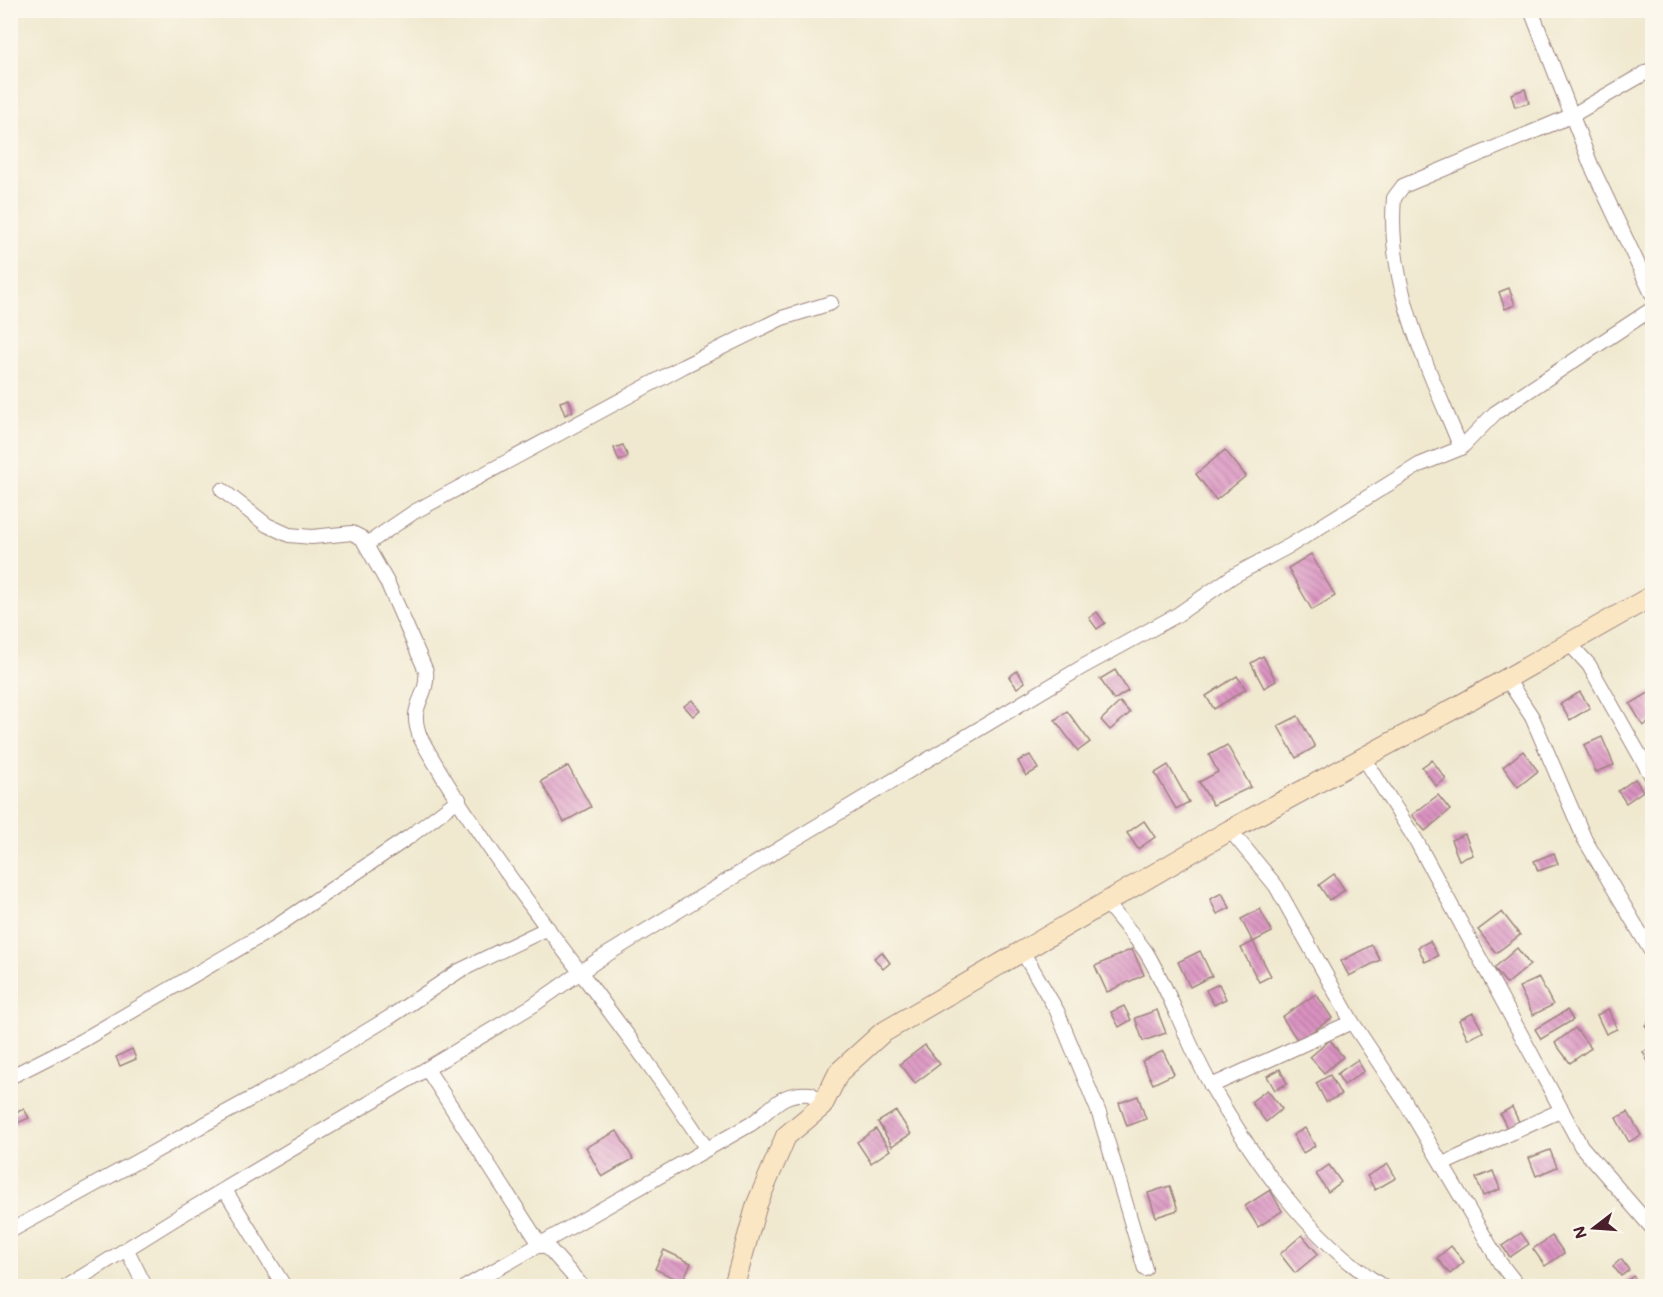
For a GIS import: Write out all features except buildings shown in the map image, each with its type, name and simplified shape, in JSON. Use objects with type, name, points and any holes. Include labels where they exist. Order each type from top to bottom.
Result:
[{"type":"main road","points":[[734,1287],[757,1204],[786,1136],[822,1106],[839,1072],[882,1033],[1230,830],[1507,679],[1653,596]]},
{"type":"street","points":[[1531,10],[1571,116],[1629,247],[1653,294]]},
{"type":"street","points":[[1461,448],[1399,283],[1394,198],[1403,186],[1571,116],[1653,69]]},
{"type":"street","points":[[367,544],[414,512],[684,366],[782,318],[831,303]]},
{"type":"street","points":[[68,1287],[172,1220],[532,1006],[582,971],[920,764],[1131,639],[1177,615],[1233,576],[1300,540],[1419,465],[1461,448],[1495,413],[1653,309]]},
{"type":"street","points":[[222,490],[267,525],[289,535],[312,537],[352,533],[362,538],[367,544],[388,584],[426,671],[427,679],[415,708],[416,729],[459,800],[548,928],[674,1098],[706,1148]]},
{"type":"street","points":[[1569,643],[1589,665],[1653,777]]},
{"type":"street","points":[[1507,679],[1532,717],[1585,840],[1653,953]]},
{"type":"street","points":[[1364,758],[1417,842],[1581,1146],[1653,1228]]},
{"type":"street","points":[[10,1077],[83,1040],[274,928],[382,856],[459,800]]},
{"type":"street","points":[[1230,830],[1276,886],[1352,1022],[1392,1080],[1500,1263],[1518,1287]]},
{"type":"street","points":[[1106,902],[1145,952],[1211,1086],[1273,1183],[1296,1212],[1328,1244],[1382,1287]]},
{"type":"street","points":[[10,1231],[305,1069],[459,971],[548,928]]},
{"type":"street","points":[[1022,951],[1057,1011],[1099,1113],[1145,1269]]},
{"type":"street","points":[[1211,1086],[1352,1022]]},
{"type":"street","points":[[427,1069],[541,1246]]},
{"type":"street","points":[[467,1287],[751,1124],[782,1097],[795,1093],[811,1094],[822,1106]]},
{"type":"street","points":[[1443,1164],[1562,1110]]},
{"type":"street","points":[[225,1190],[284,1287]]},
{"type":"street","points":[[541,1246],[546,1245],[582,1287]]},
{"type":"street","points":[[127,1250],[145,1287]]}]
